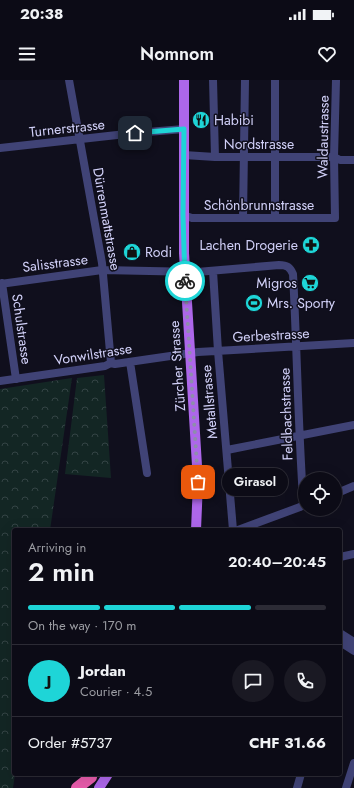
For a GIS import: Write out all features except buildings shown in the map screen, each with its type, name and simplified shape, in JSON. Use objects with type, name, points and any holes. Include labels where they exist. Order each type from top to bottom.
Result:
[{"type":"highway","points":[[77,788],[92,776]]},
{"type":"main road","name":"Zürcher Strasse","points":[[184,80],[183,215],[198,482],[196,528]]},
{"type":"main road","points":[[84,788],[92,776]]},
{"type":"main road","points":[[99,788],[107,776]]},
{"type":"street","name":"Dürrenmattstrasse","points":[[69,80],[102,263],[111,363]]},
{"type":"street","points":[[213,80],[215,157]]},
{"type":"street","points":[[243,218],[245,80]]},
{"type":"street","points":[[274,80],[275,218]]},
{"type":"street","name":"Waldaustrasse","points":[[335,218],[334,157],[336,80]]},
{"type":"street","name":"Turnerstrasse","points":[[0,148],[184,129]]},
{"type":"street","name":"Nordstrasse","points":[[184,155],[215,157],[334,157],[340,160],[354,160]]},
{"type":"street","name":"Schönbrunnstrasse","points":[[183,215],[192,218],[335,218]]},
{"type":"street","name":"Feldbachstrasse","points":[[214,271],[279,265],[285,265],[291,268],[293,274],[297,346],[299,435],[302,472]]},
{"type":"street","name":"Salisstrasse","points":[[1,283],[102,270],[214,271]]},
{"type":"street","name":"Metallstrasse","points":[[214,271],[218,351],[233,528]]},
{"type":"street","name":"Schulstrasse","points":[[1,283],[16,379]]},
{"type":"street","name":"Gerbestrasse","points":[[190,353],[354,343]]},
{"type":"street","name":"Vonwilstrasse","points":[[0,381],[105,366],[111,363],[130,362],[190,353]]},
{"type":"street","points":[[130,362],[147,472]]},
{"type":"street","points":[[227,450],[354,425]]},
{"type":"street","points":[[342,491],[354,486]]},
{"type":"street","points":[[243,528],[298,507]]},
{"type":"street","points":[[342,557],[354,554]]},
{"type":"street","points":[[342,634],[354,642]]},
{"type":"street","points":[[342,643],[354,652]]},
{"type":"street","points":[[346,788],[354,763]]},
{"type":"street","points":[[297,788],[300,776]]},
{"type":"green space","points":[[104,375],[111,478],[65,474],[77,378]]},
{"type":"green space","points":[[72,378],[50,528],[12,528],[12,776],[15,776],[13,788],[0,788],[0,389]]},
{"type":"way so far","points":[[185,281],[198,482]]},
{"type":"place","name":"Habibi","points":[[201,120]]},
{"type":"place","name":"Lachen Drogerie","points":[[311,245]]},
{"type":"place","name":"Rodi","points":[[132,252]]},
{"type":"place","name":"Migros","points":[[310,283]]},
{"type":"place","name":"Mrs. Sporty","points":[[254,303]]},
{"type":"place","name":"Girasol","points":[[198,482]]},
{"type":"route","points":[[135,133],[184,129],[183,215],[185,281]]}]
